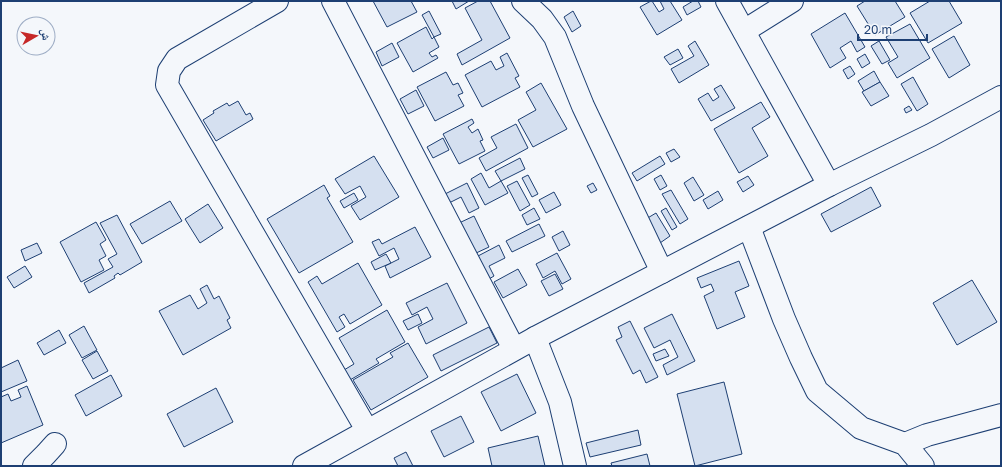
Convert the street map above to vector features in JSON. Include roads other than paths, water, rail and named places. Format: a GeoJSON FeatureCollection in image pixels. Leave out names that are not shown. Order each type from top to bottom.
{"type":"FeatureCollection","features":[{"type":"Feature","properties":{"kind":"street"},"geometry":{"type":"LineString","coordinates":[[277,1],[177,59],[169,71],[167,85],[367,430]]}},
{"type":"Feature","properties":{"kind":"street"},"geometry":{"type":"LineString","coordinates":[[333,1],[514,349]]}},
{"type":"Feature","properties":{"kind":"street"},"geometry":{"type":"LineString","coordinates":[[523,1],[542,19],[555,37],[583,106],[662,272]]}},
{"type":"Feature","properties":{"kind":"street"},"geometry":{"type":"LineString","coordinates":[[727,1],[829,185]]}},
{"type":"Feature","properties":{"kind":"street"},"geometry":{"type":"LineString","coordinates":[[744,31],[792,1]]}},
{"type":"Feature","properties":{"kind":"street"},"geometry":{"type":"LineString","coordinates":[[304,466],[514,349],[829,185],[931,135],[1001,97]]}},
{"type":"Feature","properties":{"kind":"street"},"geometry":{"type":"LineString","coordinates":[[749,227],[784,319],[817,391],[861,428],[905,444],[923,466]]}},
{"type":"Feature","properties":{"kind":"street"},"geometry":{"type":"LineString","coordinates":[[535,338],[560,402],[575,466]]}},
{"type":"Feature","properties":{"kind":"street"},"geometry":{"type":"LineString","coordinates":[[905,444],[927,435],[1001,415]]}},
{"type":"Feature","properties":{"kind":"street"},"geometry":{"type":"LineString","coordinates":[[34,466],[54,444]]}}]}
